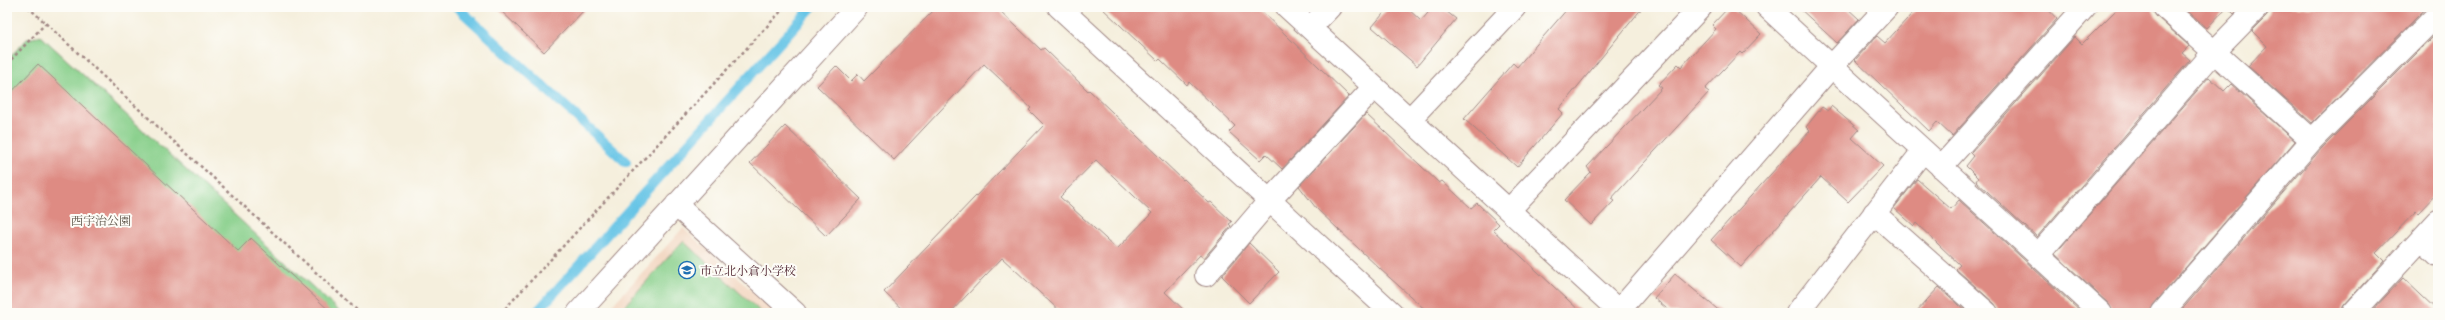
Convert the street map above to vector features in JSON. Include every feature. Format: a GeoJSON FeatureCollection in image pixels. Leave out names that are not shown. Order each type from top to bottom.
{"type":"FeatureCollection","features":[{"type":"Feature","properties":{"kind":"street"},"geometry":{"type":"LineString","coordinates":[[578,313],[857,7]]}},
{"type":"Feature","properties":{"kind":"street"},"geometry":{"type":"LineString","coordinates":[[1059,7],[1392,313]]}},
{"type":"Feature","properties":{"kind":"street"},"geometry":{"type":"LineString","coordinates":[[1287,7],[1619,312],[1831,67],[1887,7]]}},
{"type":"Feature","properties":{"kind":"street"},"geometry":{"type":"LineString","coordinates":[[1310,28],[1330,7]]}},
{"type":"Feature","properties":{"kind":"street"},"geometry":{"type":"LineString","coordinates":[[1410,119],[1515,7]]}},
{"type":"Feature","properties":{"kind":"street"},"geometry":{"type":"LineString","coordinates":[[1509,210],[1701,7]]}},
{"type":"Feature","properties":{"kind":"street"},"geometry":{"type":"LineString","coordinates":[[1767,7],[2101,313]]}},
{"type":"Feature","properties":{"kind":"street"},"geometry":{"type":"LineString","coordinates":[[1941,167],[2085,7]]}},
{"type":"Feature","properties":{"kind":"street"},"geometry":{"type":"LineString","coordinates":[[2164,7],[2312,140]]}},
{"type":"Feature","properties":{"kind":"street"},"geometry":{"type":"LineString","coordinates":[[2038,255],[2214,52],[2258,7]]}},
{"type":"Feature","properties":{"kind":"street"},"geometry":{"type":"LineString","coordinates":[[2162,313],[2312,140],[2438,14]]}},
{"type":"Feature","properties":{"kind":"street"},"geometry":{"type":"LineString","coordinates":[[1206,276],[1270,200],[1374,87]]}},
{"type":"Feature","properties":{"kind":"street"},"geometry":{"type":"LineString","coordinates":[[1797,313],[1923,151]]}},
{"type":"Feature","properties":{"kind":"street"},"geometry":{"type":"LineString","coordinates":[[676,205],[795,313]]}},
{"type":"Feature","properties":{"kind":"street"},"geometry":{"type":"LineString","coordinates":[[1874,213],[1987,313]]}},
{"type":"Feature","properties":{"kind":"street"},"geometry":{"type":"LineString","coordinates":[[2353,313],[2438,221]]}},
{"type":"Feature","properties":{"kind":"street"},"geometry":{"type":"LineString","coordinates":[[2422,240],[2438,255]]}},
{"type":"Feature","properties":{"kind":"path"},"geometry":{"type":"LineString","coordinates":[[28,7],[360,313]]}},
{"type":"Feature","properties":{"kind":"path"},"geometry":{"type":"LineString","coordinates":[[501,313],[785,7]]}},
{"type":"Feature","properties":{"kind":"path"},"geometry":{"type":"LineString","coordinates":[[7,64],[46,23]]}},
{"type":"Feature","properties":{"kind":"shaded area","name":"市立北小倉小学校"},"geometry":{"type":"Polygon","coordinates":[[[683,228],[777,313],[605,313],[683,228]]]}},
{"type":"Feature","properties":{"kind":"green space","name":"西宇治公園"},"geometry":{"type":"Polygon","coordinates":[[[41,36],[341,313],[7,313],[7,60],[27,39],[41,36]]]}},
{"type":"Feature","properties":{"kind":"green space","name":"市立北小倉小学校"},"geometry":{"type":"Polygon","coordinates":[[[683,241],[762,313],[618,313],[683,241]]]}},
{"type":"Feature","properties":{"kind":"building"},"geometry":{"type":"Polygon","coordinates":[[[497,7],[587,7],[544,52],[497,7]]]}},
{"type":"Feature","properties":{"kind":"building"},"geometry":{"type":"Polygon","coordinates":[[[937,7],[996,7],[1041,50],[1044,48],[1183,180],[1184,179],[1209,203],[1211,202],[1232,222],[1229,224],[1231,226],[1204,258],[1200,255],[1165,292],[1187,313],[1062,313],[1002,258],[950,313],[906,313],[884,292],[1044,125],[1029,110],[1031,108],[984,64],[894,160],[817,86],[836,66],[851,81],[858,74],[864,81],[937,7]],[[1096,160],[1060,197],[1117,249],[1152,213],[1096,160]]]}},
{"type":"Feature","properties":{"kind":"building"},"geometry":{"type":"Polygon","coordinates":[[[1101,7],[1257,7],[1349,96],[1282,169],[1266,154],[1260,160],[1229,132],[1235,126],[1189,82],[1187,85],[1160,59],[1158,61],[1101,7]]]}},
{"type":"Feature","properties":{"kind":"building"},"geometry":{"type":"Polygon","coordinates":[[[1389,7],[1406,7],[1421,21],[1433,7],[1441,7],[1456,19],[1417,66],[1372,27],[1389,7]]]}},
{"type":"Feature","properties":{"kind":"building"},"geometry":{"type":"Polygon","coordinates":[[[1569,7],[1643,7],[1559,109],[1563,113],[1517,167],[1464,119],[1513,63],[1517,67],[1569,7]]]}},
{"type":"Feature","properties":{"kind":"building"},"geometry":{"type":"Polygon","coordinates":[[[1729,7],[1732,7],[1761,34],[1742,54],[1740,52],[1705,89],[1709,92],[1611,199],[1614,201],[1591,225],[1564,200],[1591,172],[1587,167],[1662,88],[1658,85],[1678,64],[1681,67],[1716,29],[1712,25],[1729,7]]]}},
{"type":"Feature","properties":{"kind":"building"},"geometry":{"type":"Polygon","coordinates":[[[1798,7],[1846,7],[1859,19],[1837,43],[1798,7]]]}},
{"type":"Feature","properties":{"kind":"building"},"geometry":{"type":"Polygon","coordinates":[[[1918,7],[2046,7],[2057,19],[1952,136],[1937,122],[1929,131],[1855,60],[1877,36],[1885,43],[1918,7]]]}},
{"type":"Feature","properties":{"kind":"building"},"geometry":{"type":"Polygon","coordinates":[[[2119,7],[2152,7],[2156,16],[2189,46],[2182,53],[2190,60],[2037,237],[1976,181],[1978,178],[1966,166],[1974,156],[1971,153],[2075,37],[2082,44],[2119,7]]]}},
{"type":"Feature","properties":{"kind":"building"},"geometry":{"type":"Polygon","coordinates":[[[2183,7],[2227,7],[2207,28],[2183,7]]]}},
{"type":"Feature","properties":{"kind":"building"},"geometry":{"type":"Polygon","coordinates":[[[2227,7],[2241,7],[2234,14],[2227,7]]]}},
{"type":"Feature","properties":{"kind":"building"},"geometry":{"type":"Polygon","coordinates":[[[2270,7],[2427,7],[2312,123],[2248,66],[2267,46],[2252,31],[2267,16],[2270,7]]]}},
{"type":"Feature","properties":{"kind":"building"},"geometry":{"type":"Polygon","coordinates":[[[2438,32],[2438,192],[2418,213],[2416,211],[2376,253],[2384,261],[2344,305],[2341,313],[2179,313],[2321,149],[2438,32]]]}},
{"type":"Feature","properties":{"kind":"building","name":"西宇治公園"},"geometry":{"type":"Polygon","coordinates":[[[38,64],[238,251],[251,238],[332,313],[7,313],[7,97],[38,64]]]}},
{"type":"Feature","properties":{"kind":"building"},"geometry":{"type":"Polygon","coordinates":[[[2209,77],[2224,91],[2231,84],[2295,141],[2153,305],[2150,313],[2113,313],[2109,304],[2055,254],[2209,77]]]}},
{"type":"Feature","properties":{"kind":"building"},"geometry":{"type":"Polygon","coordinates":[[[1831,106],[1859,130],[1852,138],[1883,166],[1848,202],[1821,177],[1741,267],[1711,240],[1810,131],[1806,127],[1822,107],[1828,111],[1831,106]]]}},
{"type":"Feature","properties":{"kind":"building"},"geometry":{"type":"Polygon","coordinates":[[[1366,114],[1439,183],[1442,181],[1471,208],[1477,203],[1499,224],[1493,230],[1582,313],[1429,313],[1380,269],[1316,208],[1299,186],[1366,114]]]}},
{"type":"Feature","properties":{"kind":"building"},"geometry":{"type":"Polygon","coordinates":[[[785,126],[861,199],[826,236],[750,163],[785,126]]]}},
{"type":"Feature","properties":{"kind":"building"},"geometry":{"type":"Polygon","coordinates":[[[1917,179],[1951,209],[1959,200],[2082,313],[1999,313],[1995,304],[1956,269],[1960,265],[1916,223],[1914,226],[1894,208],[1917,179]]]}},
{"type":"Feature","properties":{"kind":"building"},"geometry":{"type":"Polygon","coordinates":[[[1249,243],[1279,272],[1249,303],[1222,276],[1249,243]]]}},
{"type":"Feature","properties":{"kind":"building"},"geometry":{"type":"Polygon","coordinates":[[[1675,274],[1722,313],[1672,313],[1654,298],[1675,274]]]}},
{"type":"Feature","properties":{"kind":"building"},"geometry":{"type":"Polygon","coordinates":[[[2403,278],[2438,311],[2438,313],[2370,313],[2403,278]]]}},
{"type":"Feature","properties":{"kind":"building"},"geometry":{"type":"Polygon","coordinates":[[[1939,287],[1968,313],[1915,313],[1939,287]]]}},
{"type":"Feature","properties":{"kind":"waterway"},"geometry":{"type":"LineString","coordinates":[[457,7],[626,162]]}},
{"type":"Feature","properties":{"kind":"waterway"},"geometry":{"type":"LineString","coordinates":[[536,313],[812,7]]}},
{"type":"Feature","properties":{"kind":"place","name":"市立北小倉小学校"},"geometry":{"type":"Point","coordinates":[687,270]}}]}
